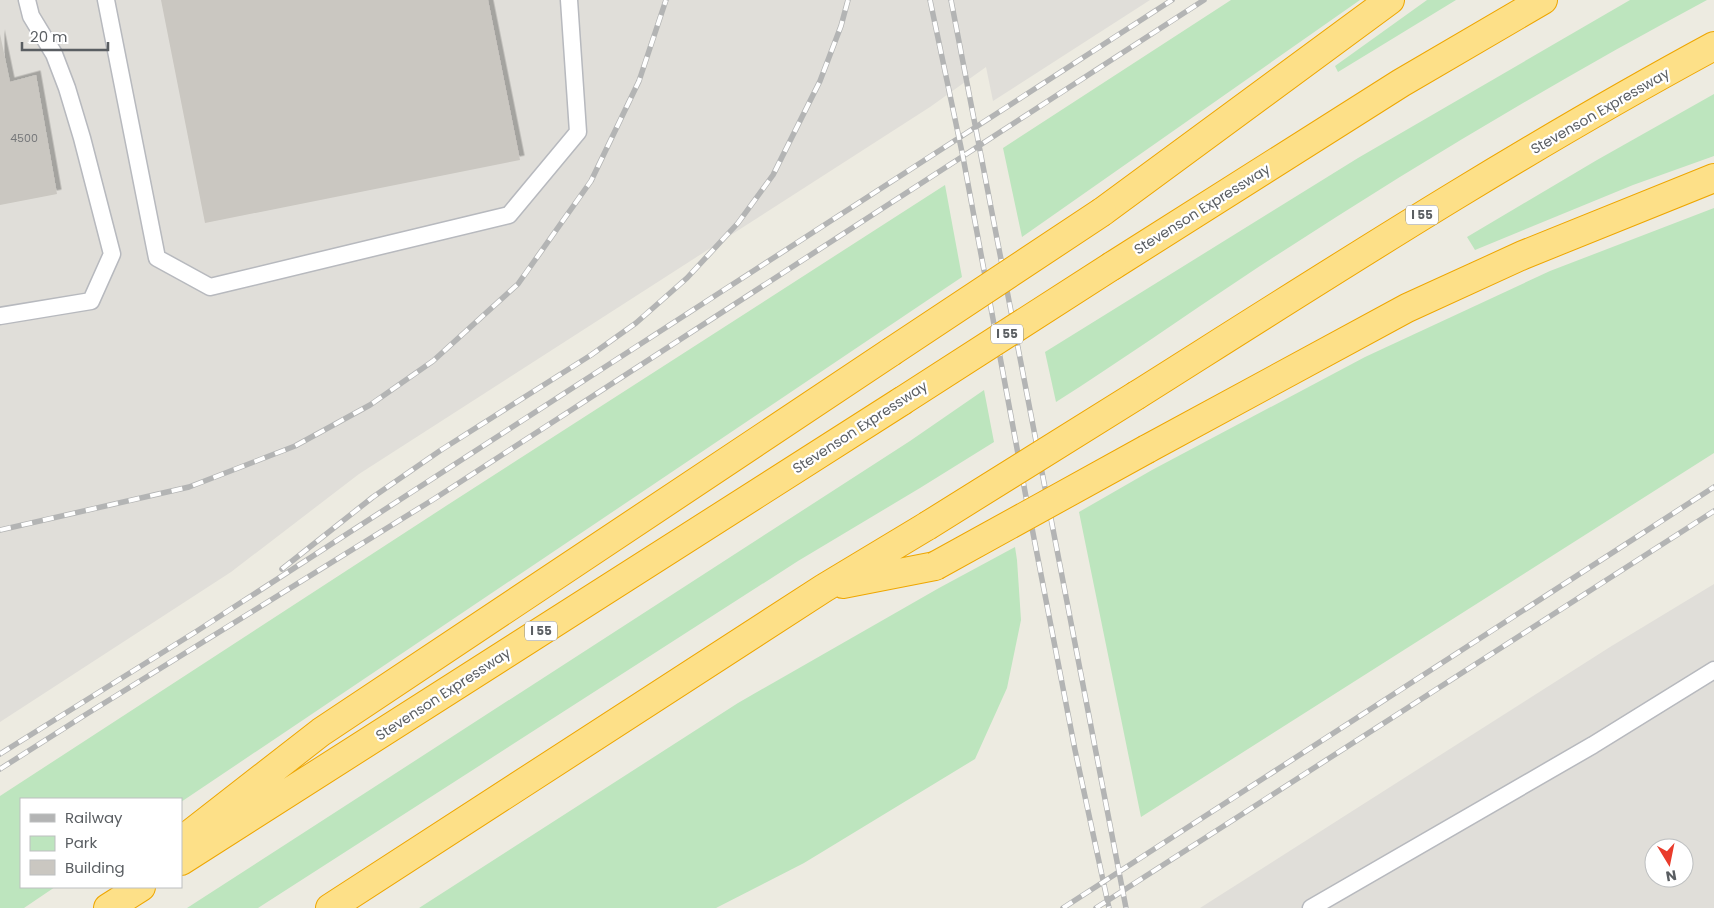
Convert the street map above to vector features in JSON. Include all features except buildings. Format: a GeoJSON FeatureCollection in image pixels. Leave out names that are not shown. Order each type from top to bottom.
{"type":"FeatureCollection","features":[{"type":"Feature","properties":{"kind":"highway"},"geometry":{"type":"LineString","coordinates":[[182,840],[321,732],[1102,212],[1390,0]]}},
{"type":"Feature","properties":{"kind":"highway","name":"Stevenson Expressway"},"geometry":{"type":"LineString","coordinates":[[182,860],[1400,83],[1543,0]]}},
{"type":"Feature","properties":{"kind":"highway","name":"Stevenson Expressway"},"geometry":{"type":"LineString","coordinates":[[824,588],[927,526],[1431,210],[1649,81],[1714,46]]}},
{"type":"Feature","properties":{"kind":"highway"},"geometry":{"type":"LineString","coordinates":[[824,588],[935,566],[1407,308],[1523,255],[1714,178]]}},
{"type":"Feature","properties":{"kind":"highway","name":"I 55"},"geometry":{"type":"LineString","coordinates":[[330,908],[824,588]]}},
{"type":"Feature","properties":{"kind":"highway"},"geometry":{"type":"LineString","coordinates":[[96,908],[122,888]]}},
{"type":"Feature","properties":{"kind":"highway"},"geometry":{"type":"LineString","coordinates":[[108,908],[139,888]]}},
{"type":"Feature","properties":{"kind":"lane"},"geometry":{"type":"LineString","coordinates":[[0,316],[91,301],[112,254],[67,88],[54,54],[31,16],[27,0]]}},
{"type":"Feature","properties":{"kind":"lane"},"geometry":{"type":"LineString","coordinates":[[106,0],[157,258],[210,287],[509,216],[578,132],[569,0]]}},
{"type":"Feature","properties":{"kind":"lane"},"geometry":{"type":"LineString","coordinates":[[1311,908],[1584,750],[1714,670]]}},
{"type":"Feature","properties":{"kind":"shaded area"},"geometry":{"type":"Polygon","coordinates":[[[0,0],[1150,0],[993,101],[986,67],[930,107],[359,474],[231,572],[0,722],[0,0]]]}},
{"type":"Feature","properties":{"kind":"shaded area"},"geometry":{"type":"Polygon","coordinates":[[[1714,584],[1714,908],[1200,908],[1610,647],[1714,584]]]}},
{"type":"Feature","properties":{"kind":"green space"},"geometry":{"type":"Polygon","coordinates":[[[1231,0],[1360,0],[1022,237],[1003,148],[1231,0]]]}},
{"type":"Feature","properties":{"kind":"green space"},"geometry":{"type":"Polygon","coordinates":[[[1427,0],[1456,0],[1338,72],[1335,66],[1427,0]]]}},
{"type":"Feature","properties":{"kind":"green space"},"geometry":{"type":"Polygon","coordinates":[[[1630,0],[1707,0],[1590,64],[1417,166],[1248,274],[1056,402],[1045,352],[1358,158],[1630,0]]]}},
{"type":"Feature","properties":{"kind":"green space"},"geometry":{"type":"Polygon","coordinates":[[[1714,94],[1714,156],[1633,185],[1475,250],[1467,237],[1597,160],[1714,94]]]}},
{"type":"Feature","properties":{"kind":"green space"},"geometry":{"type":"Polygon","coordinates":[[[945,185],[962,277],[182,801],[182,798],[20,798],[20,888],[54,888],[24,908],[0,908],[0,796],[945,185]]]}},
{"type":"Feature","properties":{"kind":"green space"},"geometry":{"type":"Polygon","coordinates":[[[1714,208],[1714,453],[1141,817],[1079,512],[1152,470],[1365,357],[1550,271],[1714,208]]]}},
{"type":"Feature","properties":{"kind":"green space"},"geometry":{"type":"Polygon","coordinates":[[[984,390],[994,442],[798,561],[258,908],[187,908],[910,441],[984,390]]]}},
{"type":"Feature","properties":{"kind":"green space"},"geometry":{"type":"Polygon","coordinates":[[[1015,547],[1021,620],[1007,688],[975,759],[804,863],[716,908],[419,908],[738,703],[939,588],[1015,547]]]}},
{"type":"Feature","properties":{"kind":"railway"},"geometry":{"type":"LineString","coordinates":[[0,530],[189,487],[295,446],[370,405],[433,361],[518,284],[591,181],[639,81],[666,0]]}},
{"type":"Feature","properties":{"kind":"railway"},"geometry":{"type":"LineString","coordinates":[[282,569],[373,497],[441,450],[591,355],[636,323],[687,278],[738,223],[773,175],[820,81],[841,26],[848,0]]}},
{"type":"Feature","properties":{"kind":"railway"},"geometry":{"type":"LineString","coordinates":[[930,0],[963,157],[1075,750],[1109,908]]}},
{"type":"Feature","properties":{"kind":"railway"},"geometry":{"type":"LineString","coordinates":[[951,0],[1126,908]]}},
{"type":"Feature","properties":{"kind":"railway"},"geometry":{"type":"LineString","coordinates":[[0,754],[197,631],[1172,0]]}},
{"type":"Feature","properties":{"kind":"railway"},"geometry":{"type":"LineString","coordinates":[[0,769],[434,499],[1204,0]]}},
{"type":"Feature","properties":{"kind":"railway"},"geometry":{"type":"LineString","coordinates":[[1063,908],[1714,487]]}},
{"type":"Feature","properties":{"kind":"railway"},"geometry":{"type":"LineString","coordinates":[[1096,908],[1714,511]]}}]}
